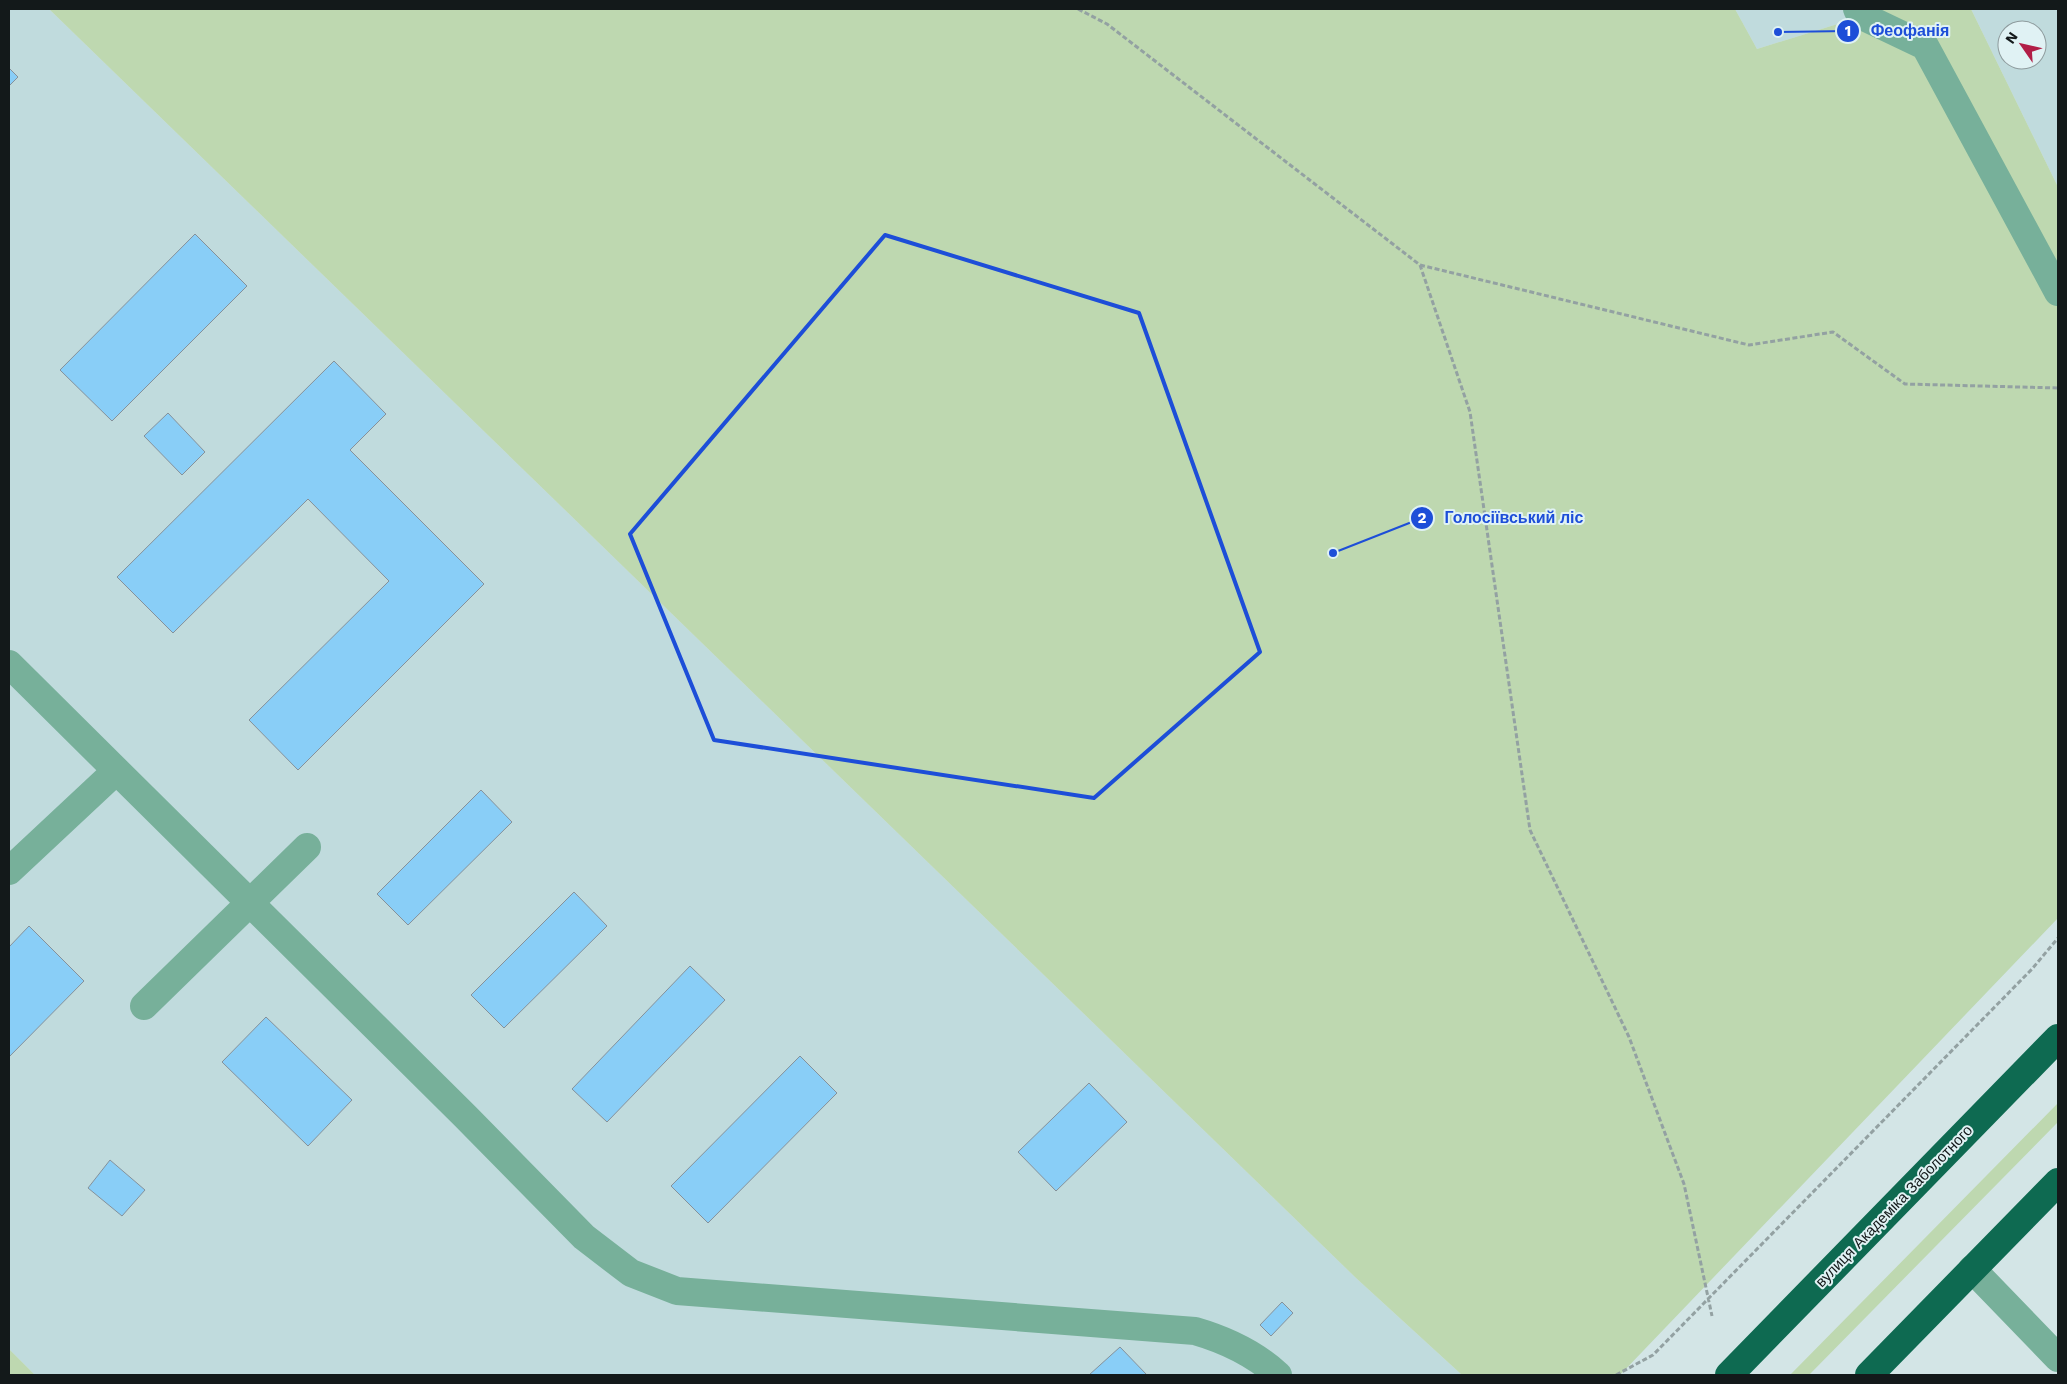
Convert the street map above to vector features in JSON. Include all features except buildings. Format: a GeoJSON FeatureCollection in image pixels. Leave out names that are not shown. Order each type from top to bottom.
{"type":"FeatureCollection","features":[{"type":"Feature","properties":{"kind":"highway","name":"вулиця Академіка Заболотного"},"geometry":{"type":"LineString","coordinates":[[1729,1375],[2058,1038]]}},
{"type":"Feature","properties":{"kind":"highway"},"geometry":{"type":"LineString","coordinates":[[1870,1375],[2058,1182]]}},
{"type":"Feature","properties":{"kind":"lane"},"geometry":{"type":"LineString","coordinates":[[1857,9],[1860,16],[1925,46],[2058,292]]}},
{"type":"Feature","properties":{"kind":"lane"},"geometry":{"type":"LineString","coordinates":[[9,664],[584,1237],[631,1273],[677,1291],[1195,1331],[1238,1347],[1278,1375]]}},
{"type":"Feature","properties":{"kind":"lane"},"geometry":{"type":"LineString","coordinates":[[9,871],[116,772]]}},
{"type":"Feature","properties":{"kind":"lane"},"geometry":{"type":"LineString","coordinates":[[144,1006],[307,847]]}},
{"type":"Feature","properties":{"kind":"lane"},"geometry":{"type":"LineString","coordinates":[[1972,1269],[2058,1358]]}},
{"type":"Feature","properties":{"kind":"lane"},"geometry":{"type":"LineString","coordinates":[[2045,1375],[2058,1362]]}},
{"type":"Feature","properties":{"kind":"path"},"geometry":{"type":"LineString","coordinates":[[1078,9],[1107,24],[1420,265],[1748,346],[1833,332],[1905,384],[2058,388]]}},
{"type":"Feature","properties":{"kind":"path"},"geometry":{"type":"LineString","coordinates":[[1420,265],[1470,412],[1530,830],[1629,1037],[1684,1184],[1712,1316]]}},
{"type":"Feature","properties":{"kind":"path"},"geometry":{"type":"LineString","coordinates":[[1616,1375],[1654,1355],[2032,969],[2058,938]]}},
{"type":"Feature","properties":{"kind":"highlighted area"},"geometry":{"type":"Polygon","coordinates":[[[885,235],[1139,313],[1260,652],[1094,798],[714,740],[630,534],[885,235]]]}},
{"type":"Feature","properties":{"kind":"shaded area"},"geometry":{"type":"Polygon","coordinates":[[[9,9],[49,9],[1356,1278],[1462,1375],[35,1375],[9,1349],[9,9]]]}},
{"type":"Feature","properties":{"kind":"shaded area"},"geometry":{"type":"Polygon","coordinates":[[[1735,9],[1886,9],[1757,49],[1735,9]]]}},
{"type":"Feature","properties":{"kind":"shaded area"},"geometry":{"type":"Polygon","coordinates":[[[1971,9],[2058,9],[2058,187],[2001,70],[2047,70],[2047,20],[1997,20],[1997,62],[1971,9]]]}},
{"type":"Feature","properties":{"kind":"green space"},"geometry":{"type":"Polygon","coordinates":[[[49,9],[1735,9],[1757,49],[1886,9],[1971,9],[1997,62],[1997,70],[2001,70],[2058,187],[2058,918],[1620,1375],[1462,1375],[1356,1278],[49,9]]]}},
{"type":"Feature","properties":{"kind":"green space"},"geometry":{"type":"Polygon","coordinates":[[[2058,1103],[2058,1122],[1809,1375],[1790,1375],[2058,1103]]]}},
{"type":"Feature","properties":{"kind":"green space"},"geometry":{"type":"Polygon","coordinates":[[[9,1349],[35,1375],[9,1375],[9,1349]]]}},
{"type":"Feature","properties":{"kind":"place","name":"Феофанія"},"geometry":{"type":"Point","coordinates":[1778,32]}},
{"type":"Feature","properties":{"kind":"place","name":"Голосіївський ліс"},"geometry":{"type":"Point","coordinates":[1333,553]}}]}
